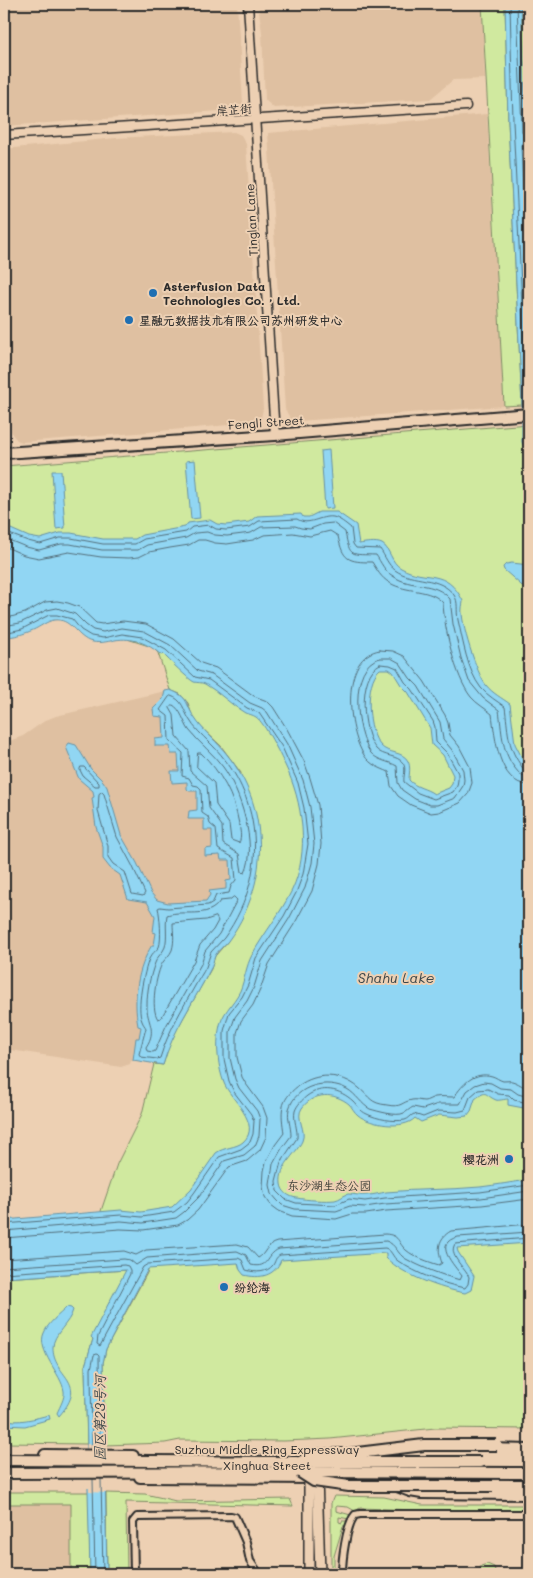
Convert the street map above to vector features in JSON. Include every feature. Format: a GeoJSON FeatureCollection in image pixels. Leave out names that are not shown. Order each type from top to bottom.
{"type":"FeatureCollection","features":[{"type":"Feature","properties":{"kind":"main road","name":"Fengli Street"},"geometry":{"type":"LineString","coordinates":[[4,453],[275,435],[525,415]]}},
{"type":"Feature","properties":{"kind":"main road"},"geometry":{"type":"LineString","coordinates":[[529,1444],[424,1446],[348,1454],[314,1455],[299,1467],[314,1481],[349,1486],[529,1486]]}},
{"type":"Feature","properties":{"kind":"main road"},"geometry":{"type":"LineString","coordinates":[[471,1456],[489,1449],[529,1450]]}},
{"type":"Feature","properties":{"kind":"main road","name":"Xinghua Street"},"geometry":{"type":"LineString","coordinates":[[4,1455],[312,1459],[529,1455]]}},
{"type":"Feature","properties":{"kind":"main road"},"geometry":{"type":"LineString","coordinates":[[312,1459],[320,1574]]}},
{"type":"Feature","properties":{"kind":"main road","name":"Suzhou Middle Ring Expressway"},"geometry":{"type":"LineString","coordinates":[[4,1460],[529,1473]]}},
{"type":"Feature","properties":{"kind":"main road","name":"Suzhou Middle Ring Expressway"},"geometry":{"type":"LineString","coordinates":[[4,1473],[529,1462]]}},
{"type":"Feature","properties":{"kind":"main road","name":"Xinghua Street"},"geometry":{"type":"LineString","coordinates":[[4,1477],[529,1480]]}},
{"type":"Feature","properties":{"kind":"main road"},"geometry":{"type":"LineString","coordinates":[[309,1574],[313,1478]]}},
{"type":"Feature","properties":{"kind":"main road"},"geometry":{"type":"LineString","coordinates":[[383,1480],[415,1493],[529,1494]]}},
{"type":"Feature","properties":{"kind":"street","name":"Tinglan Lane"},"geometry":{"type":"LineString","coordinates":[[248,4],[275,435]]}},
{"type":"Feature","properties":{"kind":"street","name":"岸芷街"},"geometry":{"type":"LineString","coordinates":[[4,135],[466,106]]}},
{"type":"Feature","properties":{"kind":"street"},"geometry":{"type":"LineString","coordinates":[[342,1574],[342,1562],[350,1522],[355,1515],[529,1514]]}},
{"type":"Feature","properties":{"kind":"street"},"geometry":{"type":"LineString","coordinates":[[134,1574],[133,1522],[137,1517],[231,1516],[235,1518],[239,1526],[246,1542],[250,1561],[259,1574]]}},
{"type":"Feature","properties":{"kind":"shaded area"},"geometry":{"type":"Polygon","coordinates":[[[4,4],[237,4],[243,104],[234,110],[4,126],[4,4]]]}},
{"type":"Feature","properties":{"kind":"shaded area"},"geometry":{"type":"Polygon","coordinates":[[[258,4],[482,4],[485,79],[453,80],[430,99],[274,108],[265,100],[262,32],[258,4]]]}},
{"type":"Feature","properties":{"kind":"shaded area"},"geometry":{"type":"Polygon","coordinates":[[[487,114],[504,406],[291,420],[285,409],[268,133],[487,114]]]}},
{"type":"Feature","properties":{"kind":"shaded area"},"geometry":{"type":"Polygon","coordinates":[[[234,132],[241,135],[246,144],[263,409],[261,418],[252,423],[22,442],[17,440],[11,430],[4,333],[4,149],[116,138],[234,132]]]}},
{"type":"Feature","properties":{"kind":"shaded area"},"geometry":{"type":"Polygon","coordinates":[[[170,690],[241,773],[249,789],[228,941],[215,956],[211,969],[176,1031],[163,1065],[131,1060],[130,1064],[121,1067],[4,1049],[4,743],[23,736],[46,720],[56,716],[170,690]]]}},
{"type":"Feature","properties":{"kind":"shaded area"},"geometry":{"type":"Polygon","coordinates":[[[4,1504],[71,1504],[71,1574],[4,1574],[4,1504]]]}},
{"type":"Feature","properties":{"kind":"green space"},"geometry":{"type":"Polygon","coordinates":[[[482,4],[505,4],[508,121],[522,405],[504,406],[482,4]]]}},
{"type":"Feature","properties":{"kind":"green space"},"geometry":{"type":"Polygon","coordinates":[[[521,4],[529,4],[529,180],[521,4]]]}},
{"type":"Feature","properties":{"kind":"green space","name":"东沙湖生态公园"},"geometry":{"type":"Polygon","coordinates":[[[529,424],[529,1429],[435,1428],[330,1439],[284,1441],[180,1440],[165,1443],[105,1445],[103,1363],[106,1349],[148,1269],[101,1211],[117,1164],[142,1114],[154,1064],[163,1065],[176,1031],[211,969],[215,956],[228,941],[241,773],[221,746],[199,725],[192,715],[188,703],[180,694],[170,690],[158,653],[152,647],[4,599],[4,466],[529,424]]]}},
{"type":"Feature","properties":{"kind":"green space"},"geometry":{"type":"Polygon","coordinates":[[[127,1270],[92,1337],[85,1366],[87,1444],[4,1443],[4,1278],[127,1270]]]}},
{"type":"Feature","properties":{"kind":"green space"},"geometry":{"type":"Polygon","coordinates":[[[4,1492],[89,1492],[90,1574],[71,1574],[71,1504],[4,1504],[4,1492]]]}},
{"type":"Feature","properties":{"kind":"green space"},"geometry":{"type":"Polygon","coordinates":[[[106,1493],[145,1494],[176,1501],[290,1499],[293,1506],[126,1502],[127,1574],[107,1574],[106,1493]]]}},
{"type":"Feature","properties":{"kind":"green space"},"geometry":{"type":"Polygon","coordinates":[[[334,1496],[384,1497],[422,1505],[529,1505],[529,1510],[471,1512],[360,1508],[355,1511],[348,1507],[336,1506],[336,1511],[351,1515],[349,1519],[339,1517],[339,1522],[349,1521],[348,1526],[343,1526],[334,1556],[334,1574],[331,1574],[331,1503],[334,1496]]]}},
{"type":"Feature","properties":{"kind":"green space"},"geometry":{"type":"Polygon","coordinates":[[[487,1564],[494,1567],[496,1574],[479,1574],[481,1566],[487,1564]]]}},
{"type":"Feature","properties":{"kind":"water"},"geometry":{"type":"Polygon","coordinates":[[[505,4],[521,4],[529,180],[529,456],[522,442],[522,405],[508,121],[505,4]]]}},
{"type":"Feature","properties":{"kind":"water"},"geometry":{"type":"Polygon","coordinates":[[[329,450],[333,508],[325,509],[321,451],[329,450]]]}},
{"type":"Feature","properties":{"kind":"water"},"geometry":{"type":"Polygon","coordinates":[[[195,460],[200,518],[191,519],[186,461],[195,460]]]}},
{"type":"Feature","properties":{"kind":"water"},"geometry":{"type":"Polygon","coordinates":[[[52,471],[61,471],[65,528],[56,529],[52,471]]]}},
{"type":"Feature","properties":{"kind":"water","name":"Shahu Lake"},"geometry":{"type":"Polygon","coordinates":[[[319,512],[337,512],[356,525],[359,544],[380,543],[385,546],[395,563],[401,568],[410,572],[443,579],[450,583],[463,601],[462,615],[466,635],[482,679],[491,690],[510,704],[515,744],[529,771],[529,1109],[508,1105],[508,1099],[497,1100],[482,1094],[475,1099],[467,1116],[439,1115],[421,1122],[415,1118],[403,1124],[387,1125],[378,1124],[363,1118],[349,1104],[337,1097],[318,1097],[307,1103],[300,1112],[303,1133],[302,1141],[282,1171],[281,1184],[286,1194],[294,1197],[311,1200],[331,1200],[348,1194],[365,1195],[398,1191],[468,1188],[529,1180],[529,1243],[457,1248],[474,1276],[471,1290],[465,1293],[434,1285],[402,1270],[386,1258],[386,1253],[281,1260],[271,1273],[256,1277],[244,1275],[238,1263],[148,1269],[106,1349],[103,1363],[107,1574],[90,1574],[85,1366],[93,1339],[91,1337],[126,1270],[4,1278],[4,1220],[121,1210],[141,1212],[172,1207],[191,1189],[216,1153],[243,1142],[248,1135],[249,1127],[243,1112],[227,1089],[222,1077],[218,1050],[220,1024],[240,991],[252,955],[292,890],[301,860],[302,827],[300,811],[291,779],[260,720],[240,710],[205,684],[191,680],[163,654],[161,655],[151,647],[134,640],[121,639],[99,643],[92,642],[80,635],[69,624],[60,620],[54,620],[23,634],[4,637],[4,526],[29,537],[40,539],[60,533],[71,533],[103,539],[135,539],[142,535],[185,527],[188,523],[210,520],[217,524],[226,525],[249,522],[257,516],[301,514],[303,517],[309,517],[319,512]],[[380,669],[371,685],[370,719],[376,739],[384,749],[406,758],[409,766],[409,780],[415,785],[434,794],[449,788],[452,784],[453,775],[443,755],[432,745],[430,728],[408,692],[389,669],[380,669]]]}},
{"type":"Feature","properties":{"kind":"water"},"geometry":{"type":"Polygon","coordinates":[[[506,564],[529,565],[529,592],[504,570],[503,567],[506,564]]]}},
{"type":"Feature","properties":{"kind":"water"},"geometry":{"type":"Polygon","coordinates":[[[170,690],[184,698],[198,723],[220,746],[241,775],[251,796],[257,819],[260,851],[255,883],[245,913],[228,941],[215,956],[211,968],[172,1040],[163,1065],[133,1060],[136,1038],[139,1038],[141,1027],[138,1026],[136,994],[143,964],[152,945],[154,945],[156,933],[153,932],[155,916],[147,902],[128,899],[120,875],[110,868],[103,859],[103,847],[96,827],[92,798],[94,797],[93,791],[79,779],[66,747],[69,743],[76,745],[91,769],[107,787],[121,835],[151,893],[157,900],[168,903],[206,901],[210,895],[209,891],[226,889],[226,881],[231,880],[230,860],[221,860],[220,855],[205,856],[205,849],[212,848],[212,830],[204,830],[204,819],[188,819],[189,811],[197,810],[197,791],[189,791],[187,789],[187,782],[172,783],[171,771],[179,771],[178,754],[171,754],[170,746],[155,746],[155,739],[164,738],[163,717],[154,716],[153,709],[163,699],[165,691],[170,690]]]}},
{"type":"Feature","properties":{"kind":"water"},"geometry":{"type":"Polygon","coordinates":[[[67,1307],[73,1310],[56,1338],[53,1347],[54,1357],[71,1386],[68,1404],[59,1416],[57,1413],[64,1391],[46,1355],[42,1340],[48,1326],[67,1307]]]}},
{"type":"Feature","properties":{"kind":"water"},"geometry":{"type":"Polygon","coordinates":[[[49,1415],[50,1419],[25,1426],[4,1425],[4,1419],[21,1421],[49,1415]]]}},
{"type":"Feature","properties":{"kind":"pier"},"geometry":{"type":"Polygon","coordinates":[[[87,1444],[105,1445],[105,1452],[108,1453],[108,1488],[106,1488],[106,1493],[89,1492],[89,1488],[86,1488],[85,1456],[87,1444]]]}},
{"type":"Feature","properties":{"kind":"place","name":"Asterfusion Data Technologies Co.，Ltd."},"geometry":{"type":"Point","coordinates":[153,293]}},
{"type":"Feature","properties":{"kind":"place","name":"星融元数据技术有限公司苏州研发中心"},"geometry":{"type":"Point","coordinates":[129,320]}},
{"type":"Feature","properties":{"kind":"place","name":"樱花洲"},"geometry":{"type":"Point","coordinates":[509,1159]}},
{"type":"Feature","properties":{"kind":"place","name":"纷纶海"},"geometry":{"type":"Point","coordinates":[224,1287]}},
{"type":"Feature","properties":{"kind":"water label","name":"园区第23号河"},"geometry":{"type":"Point","coordinates":[99,1418]}}]}
